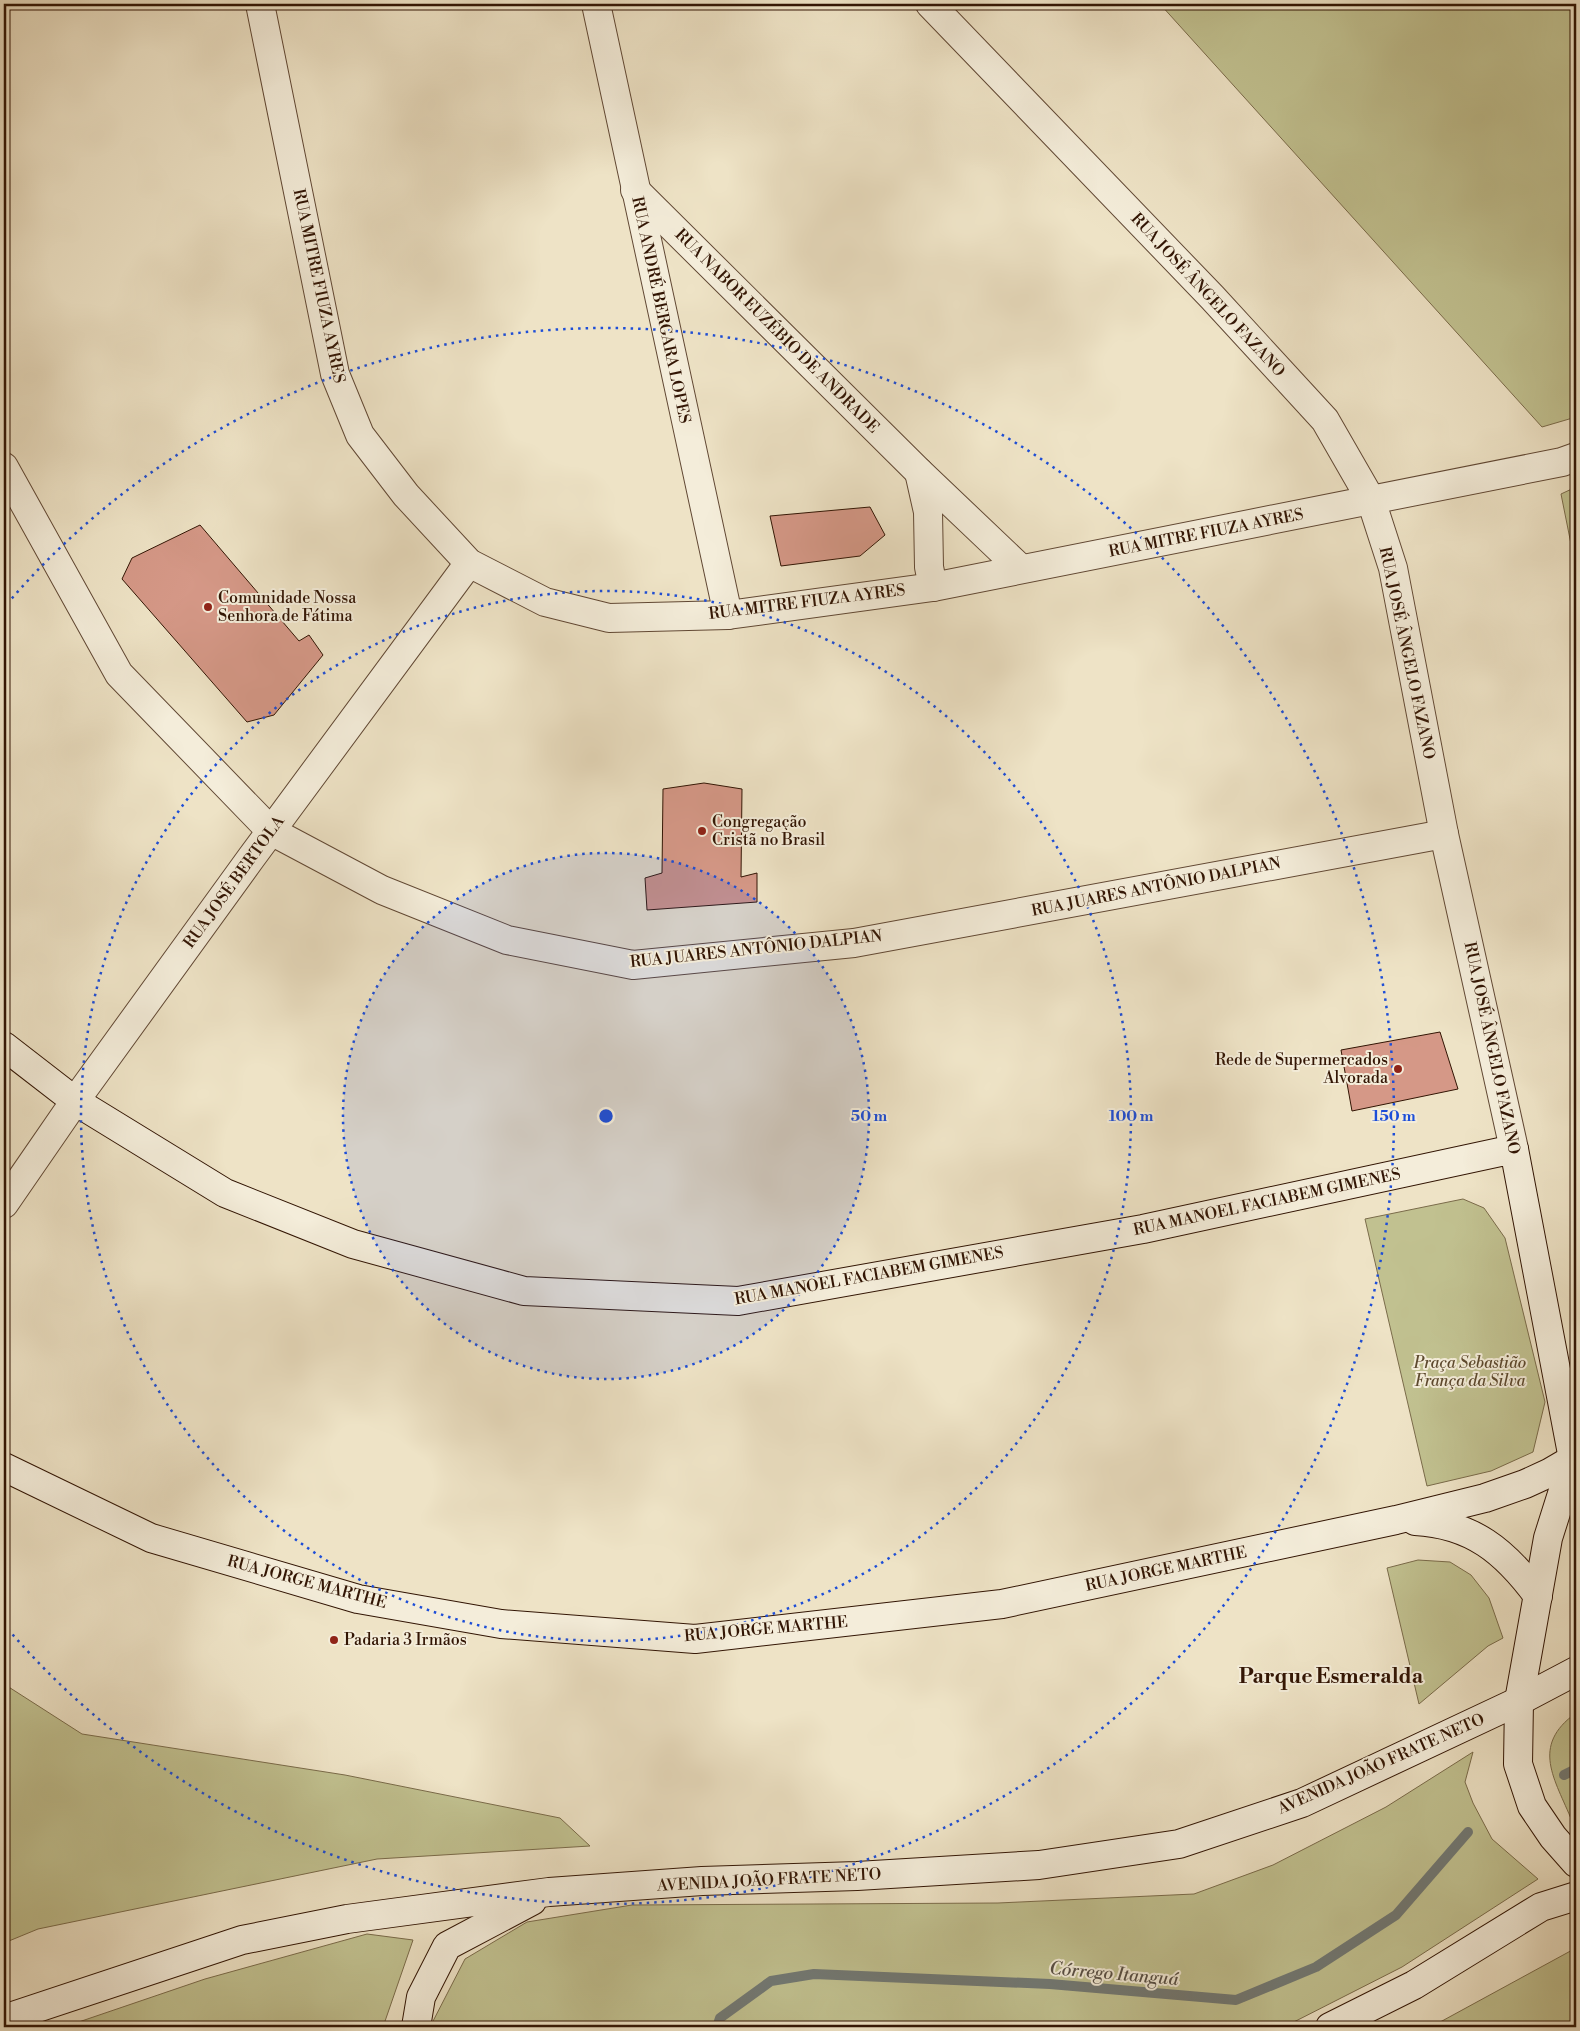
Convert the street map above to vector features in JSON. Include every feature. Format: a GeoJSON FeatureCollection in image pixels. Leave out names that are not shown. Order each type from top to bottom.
{"type":"FeatureCollection","features":[{"type":"Feature","properties":{"kind":"street","name":"RUA MITRE FIUZA AYRES"},"geometry":{"type":"LineString","coordinates":[[260,4],[335,374],[360,435],[406,495],[469,563],[545,602],[609,618],[728,615],[933,587],[1020,568],[1562,462],[1576,457]]}},
{"type":"Feature","properties":{"kind":"street","name":"RUA ANDRÉ BERGARA LOPES"},"geometry":{"type":"LineString","coordinates":[[596,4],[728,615]]}},
{"type":"Feature","properties":{"kind":"street","name":"RUA JOSÉ ÂNGELO FAZANO"},"geometry":{"type":"LineString","coordinates":[[930,4],[1212,297],[1325,420],[1371,500],[1393,568],[1444,834],[1514,1148],[1575,1462],[1548,1538],[1519,1701],[1518,1764],[1532,1806],[1553,1837],[1576,1863]]}},
{"type":"Feature","properties":{"kind":"street","name":"RUA NABOR EUZÉBIO DE ANDRADE"},"geometry":{"type":"LineString","coordinates":[[635,190],[918,472],[1020,568]]}},
{"type":"Feature","properties":{"kind":"street","name":"RUA JUARES ANTÔNIO DALPIAN"},"geometry":{"type":"LineString","coordinates":[[4,467],[119,674],[271,831],[382,890],[507,940],[633,964],[854,943],[1444,834]]}},
{"type":"Feature","properties":{"kind":"street"},"geometry":{"type":"LineString","coordinates":[[918,472],[928,512],[929,567],[933,587]]}},
{"type":"Feature","properties":{"kind":"street","name":"RUA JOSÉ BERTOLA"},"geometry":{"type":"LineString","coordinates":[[4,1204],[75,1101],[469,563]]}},
{"type":"Feature","properties":{"kind":"street","name":"RUA MANOEL FACIABEM GIMENES"},"geometry":{"type":"LineString","coordinates":[[4,1046],[75,1101],[225,1193],[353,1244],[524,1291],[738,1301],[1143,1229],[1514,1148]]}},
{"type":"Feature","properties":{"kind":"street","name":"RUA JORGE MARTHE"},"geometry":{"type":"LineString","coordinates":[[4,1467],[151,1538],[358,1599],[501,1624],[695,1639],[1002,1604],[1396,1520],[1485,1498],[1526,1484],[1575,1462]]}},
{"type":"Feature","properties":{"kind":"street","name":"RUA JORGE MARTHE"},"geometry":{"type":"LineString","coordinates":[[1396,1520],[1433,1522],[1452,1526],[1484,1540],[1520,1571],[1538,1596]]}},
{"type":"Feature","properties":{"kind":"street","name":"AVENIDA JOÃO FRATE NETO"},"geometry":{"type":"LineString","coordinates":[[4,2019],[242,1940],[347,1919],[549,1892],[702,1881],[857,1876],[1039,1865],[1178,1844],[1302,1804],[1519,1701],[1576,1671]]}},
{"type":"Feature","properties":{"kind":"street"},"geometry":{"type":"LineString","coordinates":[[416,2027],[421,1998],[447,1946],[549,1892]]}},
{"type":"Feature","properties":{"kind":"street"},"geometry":{"type":"LineString","coordinates":[[1330,2027],[1414,1985],[1541,1907],[1576,1896]]}},
{"type":"Feature","properties":{"kind":"green space"},"geometry":{"type":"Polygon","coordinates":[[[1160,4],[1576,4],[1576,417],[1542,427],[1160,4]]]}},
{"type":"Feature","properties":{"kind":"green space"},"geometry":{"type":"Polygon","coordinates":[[[1576,487],[1576,569],[1561,494],[1576,487]]]}},
{"type":"Feature","properties":{"kind":"green space","name":"Praça Sebastião França da Silva"},"geometry":{"type":"Polygon","coordinates":[[[1463,1199],[1484,1208],[1505,1238],[1545,1402],[1533,1452],[1491,1471],[1427,1486],[1365,1219],[1463,1199]]]}},
{"type":"Feature","properties":{"kind":"green space"},"geometry":{"type":"Polygon","coordinates":[[[1418,1560],[1450,1562],[1471,1575],[1489,1598],[1503,1638],[1488,1646],[1419,1704],[1387,1568],[1418,1560]]]}},
{"type":"Feature","properties":{"kind":"green space"},"geometry":{"type":"Polygon","coordinates":[[[4,1684],[82,1734],[345,1775],[560,1818],[590,1846],[377,1859],[38,1929],[4,1943],[4,1684]]]}},
{"type":"Feature","properties":{"kind":"green space"},"geometry":{"type":"Polygon","coordinates":[[[1576,1713],[1576,1827],[1554,1777],[1550,1764],[1550,1751],[1554,1738],[1562,1725],[1576,1713]]]}},
{"type":"Feature","properties":{"kind":"green space"},"geometry":{"type":"Polygon","coordinates":[[[1473,1752],[1465,1782],[1473,1803],[1492,1839],[1538,1879],[1402,1967],[1284,2027],[430,2027],[465,1959],[527,1922],[632,1905],[998,1903],[1194,1894],[1273,1865],[1386,1807],[1473,1752]]]}},
{"type":"Feature","properties":{"kind":"green space"},"geometry":{"type":"Polygon","coordinates":[[[367,1934],[413,1940],[383,2027],[64,2027],[205,1979],[367,1934]]]}},
{"type":"Feature","properties":{"kind":"green space"},"geometry":{"type":"Polygon","coordinates":[[[1576,1948],[1576,2027],[1429,2027],[1442,2021],[1576,1948]]]}},
{"type":"Feature","properties":{"kind":"building"},"geometry":{"type":"Polygon","coordinates":[[[870,507],[885,535],[860,556],[781,566],[770,516],[870,507]]]}},
{"type":"Feature","properties":{"kind":"building","name":"Comunidade Nossa Senhora de Fátima"},"geometry":{"type":"Polygon","coordinates":[[[200,525],[299,641],[309,635],[323,655],[274,715],[247,722],[122,579],[132,558],[200,525]]]}},
{"type":"Feature","properties":{"kind":"building","name":"Congregação Cristã no Brasil"},"geometry":{"type":"Polygon","coordinates":[[[704,783],[742,789],[741,877],[757,873],[757,902],[647,910],[645,878],[662,873],[663,789],[704,783]]]}},
{"type":"Feature","properties":{"kind":"building","name":"Rede de Supermercados Alvorada"},"geometry":{"type":"Polygon","coordinates":[[[1440,1032],[1458,1089],[1352,1111],[1341,1050],[1440,1032]]]}},
{"type":"Feature","properties":{"kind":"waterway","name":"Córrego Itanguá"},"geometry":{"type":"LineString","coordinates":[[1564,1775],[1576,1769]]}},
{"type":"Feature","properties":{"kind":"waterway","name":"Córrego Itanguá"},"geometry":{"type":"LineString","coordinates":[[717,2027],[720,2018],[771,1981],[814,1974],[1050,1984],[1236,2000],[1316,1967],[1396,1915],[1468,1832]]}},
{"type":"Feature","properties":{"kind":"place","name":"Comunidade Nossa Senhora de Fátima"},"geometry":{"type":"Point","coordinates":[208,607]}},
{"type":"Feature","properties":{"kind":"place","name":"Congregação Cristã no Brasil"},"geometry":{"type":"Point","coordinates":[702,831]}},
{"type":"Feature","properties":{"kind":"place","name":"Rede de Supermercados Alvorada"},"geometry":{"type":"Point","coordinates":[1398,1069]}},
{"type":"Feature","properties":{"kind":"place","name":"Padaria 3 Irmãos"},"geometry":{"type":"Point","coordinates":[334,1640]}},
{"type":"Feature","properties":{"kind":"district","name":"Parque Esmeralda"},"geometry":{"type":"Point","coordinates":[1331,1677]}}]}
